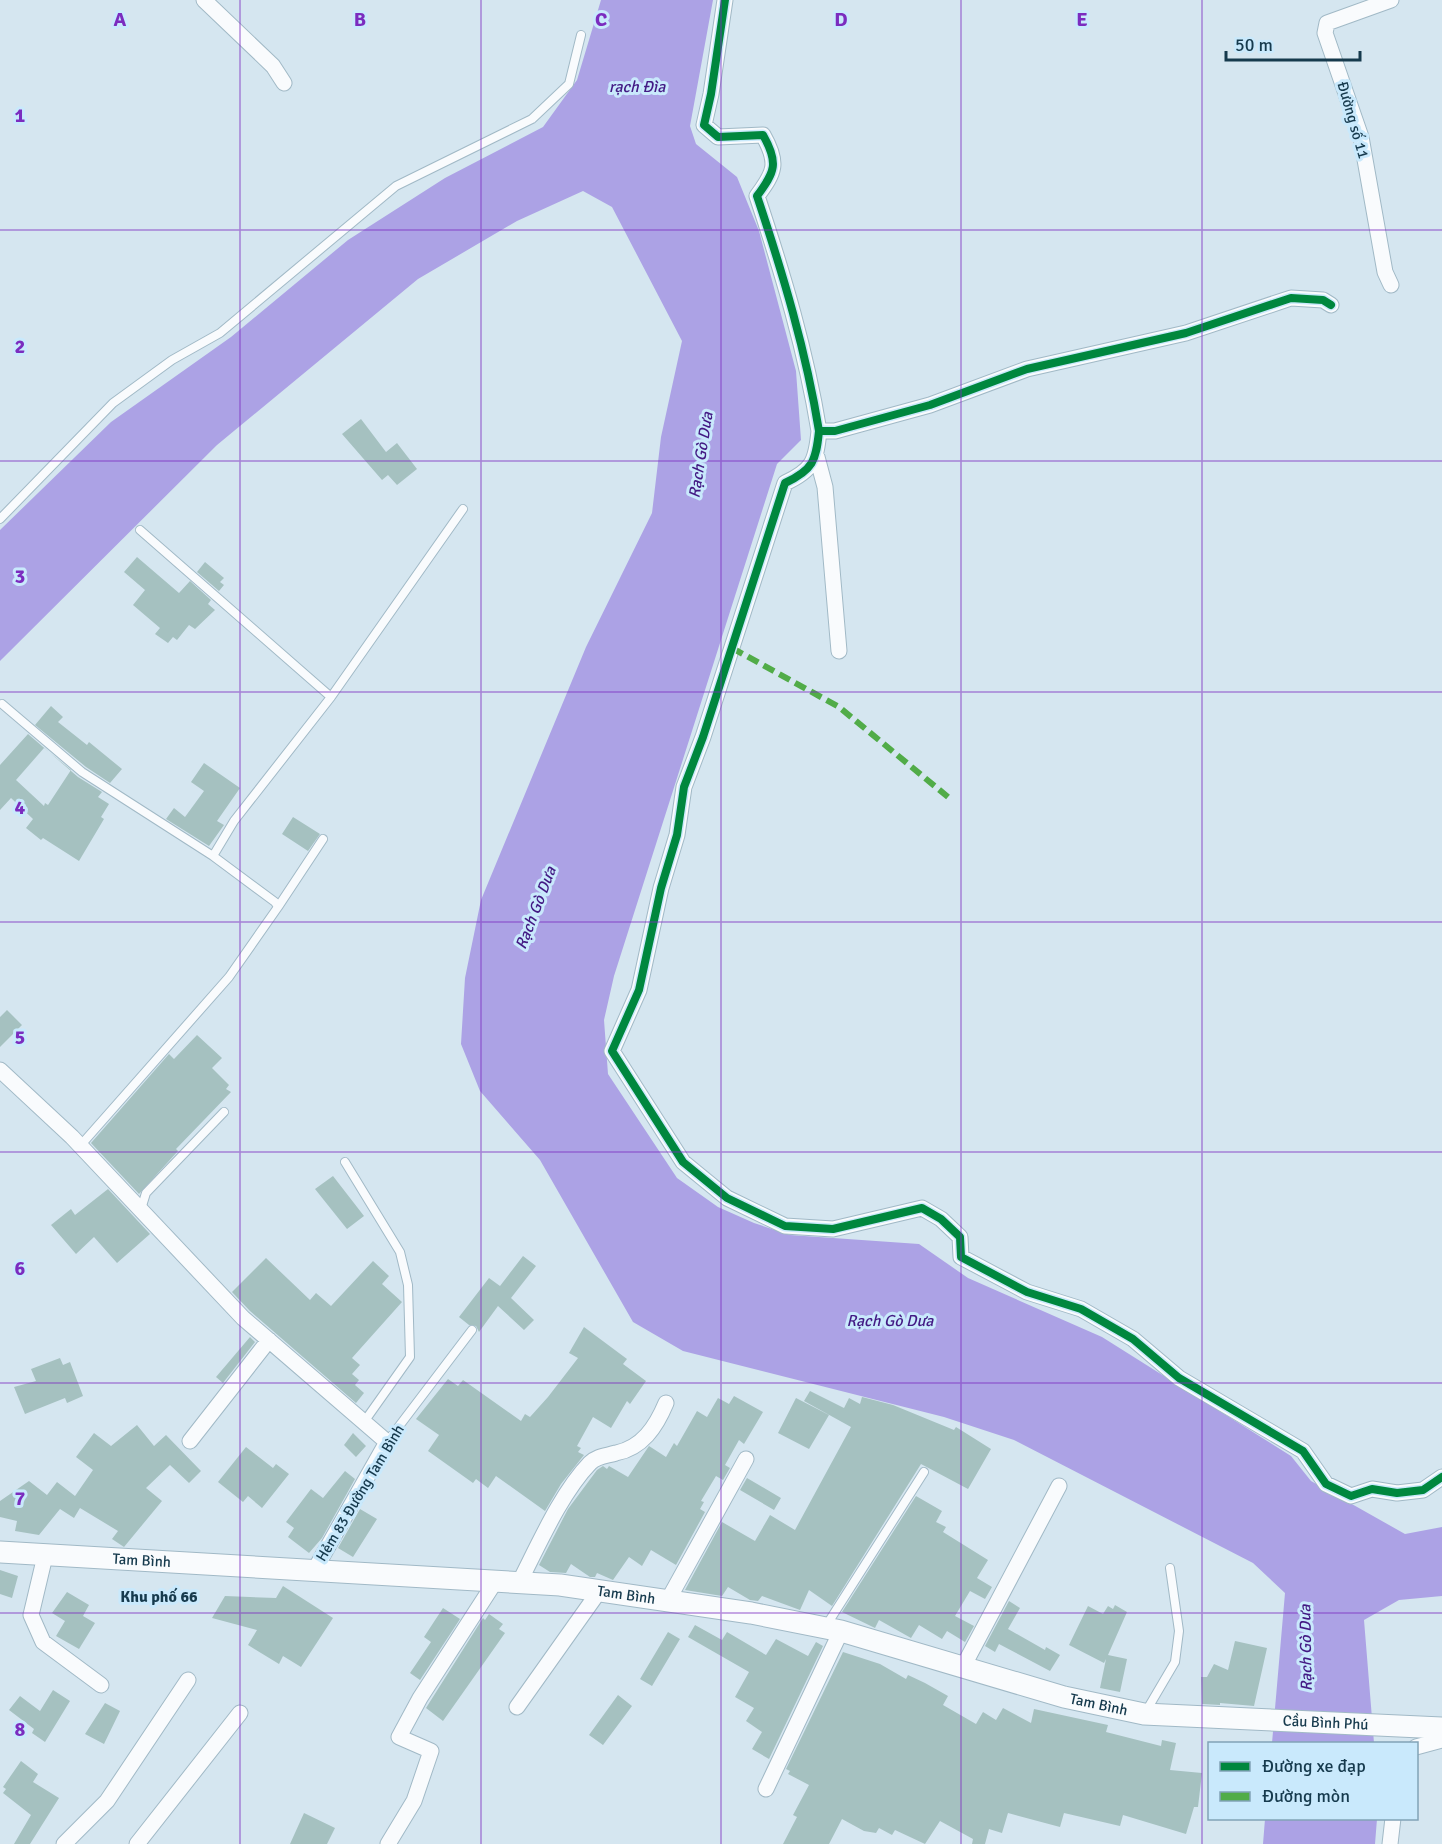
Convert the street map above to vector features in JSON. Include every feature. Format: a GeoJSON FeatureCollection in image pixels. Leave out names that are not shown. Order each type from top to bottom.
{"type":"FeatureCollection","features":[{"type":"Feature","properties":{"kind":"main road","name":"Tam Bình"},"geometry":{"type":"LineString","coordinates":[[0,1552],[519,1583],[600,1590],[751,1613],[833,1629],[1064,1697],[1144,1714],[1240,1718]]}},
{"type":"Feature","properties":{"kind":"main road","name":"Cầu Bình Phú"},"geometry":{"type":"LineString","coordinates":[[1240,1718],[1442,1728]]}},
{"type":"Feature","properties":{"kind":"street"},"geometry":{"type":"LineString","coordinates":[[204,0],[273,66],[284,83]]}},
{"type":"Feature","properties":{"kind":"street"},"geometry":{"type":"LineString","coordinates":[[725,0],[704,125],[718,137],[763,135],[771,149],[775,163],[770,178],[757,196],[788,291],[812,388],[819,431],[817,457],[825,487],[839,651]]}},
{"type":"Feature","properties":{"kind":"street","name":"Đường số 11"},"geometry":{"type":"LineString","coordinates":[[1391,0],[1327,23],[1325,33],[1360,137],[1385,272],[1391,285]]}},
{"type":"Feature","properties":{"kind":"street"},"geometry":{"type":"LineString","coordinates":[[819,431],[835,430],[930,405],[1027,369],[1186,333],[1291,298],[1323,300],[1331,305]]}},
{"type":"Feature","properties":{"kind":"street"},"geometry":{"type":"LineString","coordinates":[[817,457],[803,474],[785,483],[703,736],[684,787],[677,835],[661,888],[639,990],[612,1051],[683,1162],[727,1198],[785,1226],[833,1228],[922,1208],[941,1219],[960,1237],[961,1257],[1027,1292],[1081,1309],[1133,1339],[1179,1378],[1303,1451],[1326,1484],[1351,1496],[1372,1489],[1397,1493],[1423,1490],[1442,1477]]}},
{"type":"Feature","properties":{"kind":"street"},"geometry":{"type":"LineString","coordinates":[[0,1070],[80,1146],[243,1318],[387,1442]]}},
{"type":"Feature","properties":{"kind":"street"},"geometry":{"type":"LineString","coordinates":[[190,1441],[269,1340]]}},
{"type":"Feature","properties":{"kind":"street"},"geometry":{"type":"LineString","coordinates":[[519,1583],[557,1510],[590,1463],[598,1457],[634,1446],[657,1425],[666,1403]]}},
{"type":"Feature","properties":{"kind":"street","name":"Hẻm 83 Đường Tam Bình"},"geometry":{"type":"LineString","coordinates":[[314,1571],[387,1442]]}},
{"type":"Feature","properties":{"kind":"street"},"geometry":{"type":"LineString","coordinates":[[667,1602],[746,1460]]}},
{"type":"Feature","properties":{"kind":"street"},"geometry":{"type":"LineString","coordinates":[[963,1667],[1059,1486]]}},
{"type":"Feature","properties":{"kind":"street"},"geometry":{"type":"LineString","coordinates":[[45,1556],[31,1615],[43,1642],[101,1685]]}},
{"type":"Feature","properties":{"kind":"street"},"geometry":{"type":"LineString","coordinates":[[388,1844],[414,1801],[431,1751],[399,1737],[420,1698],[495,1582]]}},
{"type":"Feature","properties":{"kind":"street"},"geometry":{"type":"LineString","coordinates":[[517,1707],[600,1590]]}},
{"type":"Feature","properties":{"kind":"street"},"geometry":{"type":"LineString","coordinates":[[766,1789],[833,1629]]}},
{"type":"Feature","properties":{"kind":"street"},"geometry":{"type":"LineString","coordinates":[[64,1844],[107,1801],[188,1680]]}},
{"type":"Feature","properties":{"kind":"street"},"geometry":{"type":"LineString","coordinates":[[137,1844],[240,1713]]}},
{"type":"Feature","properties":{"kind":"street"},"geometry":{"type":"LineString","coordinates":[[1418,1746],[1442,1740]]}},
{"type":"Feature","properties":{"kind":"street"},"geometry":{"type":"LineString","coordinates":[[1390,1844],[1393,1820]]}},
{"type":"Feature","properties":{"kind":"lane"},"geometry":{"type":"LineString","coordinates":[[0,519],[113,403],[172,360],[220,333],[396,186],[532,119],[569,84],[581,35]]}},
{"type":"Feature","properties":{"kind":"lane"},"geometry":{"type":"LineString","coordinates":[[213,856],[234,821],[331,697],[463,509]]}},
{"type":"Feature","properties":{"kind":"lane"},"geometry":{"type":"LineString","coordinates":[[140,530],[331,697]]}},
{"type":"Feature","properties":{"kind":"lane"},"geometry":{"type":"LineString","coordinates":[[2,704],[82,772],[213,856],[275,902],[278,907]]}},
{"type":"Feature","properties":{"kind":"lane"},"geometry":{"type":"LineString","coordinates":[[80,1146],[229,977],[323,839]]}},
{"type":"Feature","properties":{"kind":"lane"},"geometry":{"type":"LineString","coordinates":[[141,1209],[146,1193],[224,1112]]}},
{"type":"Feature","properties":{"kind":"lane"},"geometry":{"type":"LineString","coordinates":[[345,1162],[400,1252],[408,1285],[410,1357],[364,1422]]}},
{"type":"Feature","properties":{"kind":"lane","name":"Hẻm 83 Đường Tam Bình"},"geometry":{"type":"LineString","coordinates":[[387,1442],[472,1330]]}},
{"type":"Feature","properties":{"kind":"lane"},"geometry":{"type":"LineString","coordinates":[[833,1629],[924,1472]]}},
{"type":"Feature","properties":{"kind":"lane"},"geometry":{"type":"LineString","coordinates":[[1144,1714],[1175,1662],[1179,1631],[1170,1568]]}},
{"type":"Feature","properties":{"kind":"water","name":"Rạch Gò Dưa"},"geometry":{"type":"Polygon","coordinates":[[[601,0],[713,0],[690,126],[696,144],[737,177],[759,231],[796,371],[801,440],[777,464],[614,976],[604,1020],[608,1074],[677,1178],[718,1207],[754,1223],[790,1235],[919,1244],[968,1278],[1102,1337],[1291,1456],[1311,1481],[1405,1534],[1442,1527],[1442,1596],[1399,1600],[1364,1620],[1374,1742],[1272,1742],[1285,1593],[1253,1563],[1014,1440],[944,1417],[683,1351],[633,1322],[540,1160],[480,1091],[461,1044],[465,978],[481,900],[586,647],[652,513],[661,437],[682,341],[612,207],[583,191],[517,221],[418,279],[217,445],[0,661],[0,530],[111,422],[231,337],[348,240],[445,178],[543,127],[577,80],[601,0]]]}},
{"type":"Feature","properties":{"kind":"water"},"geometry":{"type":"Polygon","coordinates":[[[1265,1820],[1377,1820],[1375,1844],[1263,1844],[1265,1820]]]}},
{"type":"Feature","properties":{"kind":"building"},"geometry":{"type":"Polygon","coordinates":[[[361,419],[386,452],[397,443],[417,469],[397,485],[388,475],[382,480],[342,434],[361,419]]]}},
{"type":"Feature","properties":{"kind":"building"},"geometry":{"type":"Polygon","coordinates":[[[137,557],[179,593],[190,581],[211,600],[208,604],[215,610],[195,629],[189,625],[177,640],[173,637],[168,643],[155,634],[160,628],[133,605],[145,590],[124,572],[137,557]]]}},
{"type":"Feature","properties":{"kind":"building"},"geometry":{"type":"Polygon","coordinates":[[[205,562],[224,578],[220,582],[224,585],[219,591],[197,572],[205,562]]]}},
{"type":"Feature","properties":{"kind":"building"},"geometry":{"type":"Polygon","coordinates":[[[51,706],[63,717],[58,722],[87,745],[89,742],[122,769],[110,783],[86,767],[35,725],[51,706]]]}},
{"type":"Feature","properties":{"kind":"building"},"geometry":{"type":"Polygon","coordinates":[[[28,734],[49,752],[44,748],[16,780],[44,806],[45,803],[48,805],[71,771],[102,792],[98,797],[109,804],[101,817],[104,819],[79,861],[43,838],[41,840],[26,828],[33,819],[11,798],[0,810],[0,765],[28,734]]]}},
{"type":"Feature","properties":{"kind":"building"},"geometry":{"type":"Polygon","coordinates":[[[204,763],[240,788],[217,821],[224,825],[209,846],[166,819],[174,808],[185,817],[204,791],[191,782],[204,763]]]}},
{"type":"Feature","properties":{"kind":"building"},"geometry":{"type":"Polygon","coordinates":[[[293,817],[320,834],[308,851],[282,834],[293,817]]]}},
{"type":"Feature","properties":{"kind":"building"},"geometry":{"type":"Polygon","coordinates":[[[7,1010],[22,1025],[0,1047],[0,1017],[7,1010]]]}},
{"type":"Feature","properties":{"kind":"building"},"geometry":{"type":"Polygon","coordinates":[[[197,1035],[222,1058],[212,1068],[229,1085],[226,1089],[231,1092],[176,1149],[178,1151],[139,1194],[91,1143],[169,1054],[174,1059],[197,1035]]]}},
{"type":"Feature","properties":{"kind":"building"},"geometry":{"type":"Polygon","coordinates":[[[333,1176],[364,1216],[347,1229],[315,1189],[333,1176]]]}},
{"type":"Feature","properties":{"kind":"building"},"geometry":{"type":"Polygon","coordinates":[[[108,1189],[150,1234],[117,1263],[94,1237],[76,1254],[51,1225],[71,1209],[75,1215],[108,1189]]]}},
{"type":"Feature","properties":{"kind":"building"},"geometry":{"type":"Polygon","coordinates":[[[523,1256],[536,1266],[511,1298],[534,1320],[524,1330],[498,1306],[479,1332],[476,1326],[469,1325],[459,1317],[489,1278],[500,1286],[523,1256]]]}},
{"type":"Feature","properties":{"kind":"building"},"geometry":{"type":"Polygon","coordinates":[[[266,1258],[310,1300],[316,1293],[331,1306],[373,1261],[389,1276],[382,1284],[402,1302],[352,1358],[360,1365],[352,1374],[359,1380],[355,1385],[364,1393],[356,1403],[250,1311],[232,1292],[266,1258]]]}},
{"type":"Feature","properties":{"kind":"building"},"geometry":{"type":"Polygon","coordinates":[[[584,1327],[627,1359],[623,1364],[646,1381],[630,1404],[627,1401],[611,1428],[593,1417],[577,1446],[581,1448],[578,1452],[584,1455],[561,1484],[545,1511],[496,1476],[488,1488],[476,1479],[473,1483],[428,1451],[439,1435],[416,1419],[448,1379],[458,1386],[463,1380],[521,1421],[525,1414],[530,1417],[578,1358],[569,1353],[584,1327]]]}},
{"type":"Feature","properties":{"kind":"building"},"geometry":{"type":"Polygon","coordinates":[[[250,1337],[255,1342],[223,1383],[216,1377],[250,1337]]]}},
{"type":"Feature","properties":{"kind":"building"},"geometry":{"type":"Polygon","coordinates":[[[60,1358],[63,1365],[70,1362],[83,1396],[67,1403],[65,1398],[25,1414],[14,1387],[36,1381],[31,1369],[60,1358]]]}},
{"type":"Feature","properties":{"kind":"building"},"geometry":{"type":"Polygon","coordinates":[[[810,1391],[844,1408],[849,1398],[860,1404],[862,1397],[893,1405],[954,1430],[956,1427],[991,1449],[968,1489],[921,1464],[832,1606],[809,1590],[800,1610],[762,1596],[758,1601],[750,1600],[728,1587],[722,1596],[685,1590],[722,1522],[755,1541],[770,1515],[795,1530],[851,1427],[804,1401],[810,1391]]]}},
{"type":"Feature","properties":{"kind":"building"},"geometry":{"type":"Polygon","coordinates":[[[734,1396],[763,1412],[744,1444],[739,1440],[725,1465],[730,1468],[723,1480],[716,1476],[701,1501],[704,1502],[700,1509],[705,1512],[676,1565],[651,1550],[642,1566],[629,1557],[613,1580],[597,1573],[595,1577],[590,1577],[571,1564],[566,1573],[550,1572],[539,1565],[568,1509],[597,1470],[603,1466],[607,1469],[609,1466],[628,1477],[649,1446],[666,1457],[674,1443],[677,1446],[697,1411],[707,1417],[718,1398],[729,1404],[734,1396]]]}},
{"type":"Feature","properties":{"kind":"building"},"geometry":{"type":"Polygon","coordinates":[[[796,1398],[829,1415],[809,1449],[778,1433],[796,1398]]]}},
{"type":"Feature","properties":{"kind":"building"},"geometry":{"type":"Polygon","coordinates":[[[137,1425],[154,1446],[166,1435],[201,1471],[189,1483],[170,1465],[146,1488],[162,1501],[124,1547],[112,1539],[118,1531],[80,1508],[74,1518],[60,1509],[39,1535],[15,1531],[17,1521],[0,1517],[0,1501],[29,1481],[47,1495],[57,1482],[75,1496],[93,1470],[76,1457],[94,1433],[111,1446],[137,1425]]]}},
{"type":"Feature","properties":{"kind":"building"},"geometry":{"type":"Polygon","coordinates":[[[353,1433],[366,1446],[356,1457],[344,1445],[353,1433]]]}},
{"type":"Feature","properties":{"kind":"building"},"geometry":{"type":"Polygon","coordinates":[[[246,1447],[273,1468],[276,1464],[289,1474],[262,1508],[248,1496],[243,1502],[218,1482],[246,1447]]]}},
{"type":"Feature","properties":{"kind":"building"},"geometry":{"type":"Polygon","coordinates":[[[345,1471],[355,1479],[322,1538],[309,1553],[288,1537],[294,1528],[286,1522],[311,1489],[323,1498],[345,1471]]]}},
{"type":"Feature","properties":{"kind":"building"},"geometry":{"type":"Polygon","coordinates":[[[747,1478],[781,1498],[774,1510],[740,1490],[747,1478]]]}},
{"type":"Feature","properties":{"kind":"building"},"geometry":{"type":"Polygon","coordinates":[[[916,1496],[942,1511],[936,1522],[946,1527],[943,1532],[988,1560],[977,1578],[992,1587],[985,1599],[970,1591],[955,1616],[974,1626],[965,1642],[947,1631],[942,1639],[919,1625],[911,1638],[879,1620],[875,1628],[842,1612],[916,1496]]]}},
{"type":"Feature","properties":{"kind":"building"},"geometry":{"type":"Polygon","coordinates":[[[360,1509],[377,1519],[353,1557],[338,1548],[360,1509]]]}},
{"type":"Feature","properties":{"kind":"building"},"geometry":{"type":"Polygon","coordinates":[[[0,1570],[18,1576],[12,1598],[0,1594],[0,1570]]]}},
{"type":"Feature","properties":{"kind":"building"},"geometry":{"type":"Polygon","coordinates":[[[283,1586],[333,1618],[301,1667],[283,1656],[279,1664],[248,1645],[257,1630],[212,1618],[225,1596],[276,1598],[283,1586]]]}},
{"type":"Feature","properties":{"kind":"building"},"geometry":{"type":"Polygon","coordinates":[[[67,1592],[89,1605],[83,1616],[95,1623],[79,1649],[56,1636],[65,1621],[52,1613],[67,1592]]]}},
{"type":"Feature","properties":{"kind":"building"},"geometry":{"type":"Polygon","coordinates":[[[1009,1601],[1020,1608],[1008,1629],[1045,1650],[1046,1647],[1060,1655],[1050,1671],[999,1644],[995,1652],[985,1646],[1009,1601]]]}},
{"type":"Feature","properties":{"kind":"building"},"geometry":{"type":"Polygon","coordinates":[[[1115,1605],[1127,1612],[1108,1655],[1127,1659],[1120,1692],[1100,1688],[1106,1659],[1104,1663],[1069,1645],[1088,1606],[1103,1614],[1108,1606],[1113,1609],[1115,1605]]]}},
{"type":"Feature","properties":{"kind":"building"},"geometry":{"type":"Polygon","coordinates":[[[443,1608],[460,1619],[420,1680],[410,1673],[431,1642],[424,1637],[443,1608]]]}},
{"type":"Feature","properties":{"kind":"building"},"geometry":{"type":"Polygon","coordinates":[[[489,1614],[503,1624],[499,1629],[505,1633],[443,1721],[426,1708],[483,1618],[485,1620],[489,1614]]]}},
{"type":"Feature","properties":{"kind":"building"},"geometry":{"type":"Polygon","coordinates":[[[695,1625],[722,1640],[727,1632],[766,1655],[776,1639],[808,1656],[816,1642],[823,1646],[769,1759],[752,1749],[762,1732],[746,1721],[754,1708],[735,1697],[749,1672],[688,1637],[695,1625]]]}},
{"type":"Feature","properties":{"kind":"building"},"geometry":{"type":"Polygon","coordinates":[[[668,1632],[680,1639],[652,1686],[640,1679],[668,1632]]]}},
{"type":"Feature","properties":{"kind":"building"},"geometry":{"type":"Polygon","coordinates":[[[1235,1641],[1267,1648],[1254,1706],[1202,1704],[1201,1677],[1207,1677],[1214,1664],[1228,1670],[1235,1641]]]}},
{"type":"Feature","properties":{"kind":"building"},"geometry":{"type":"Polygon","coordinates":[[[843,1652],[880,1664],[906,1679],[908,1675],[925,1683],[948,1696],[943,1705],[976,1724],[983,1712],[996,1720],[1003,1708],[1031,1723],[1034,1709],[1108,1725],[1106,1732],[1161,1746],[1162,1740],[1176,1743],[1170,1770],[1202,1773],[1198,1807],[1194,1807],[1186,1834],[1123,1815],[1120,1826],[1064,1813],[1060,1827],[1008,1813],[1002,1833],[989,1829],[985,1844],[972,1844],[973,1839],[940,1821],[925,1844],[895,1830],[892,1835],[879,1828],[876,1833],[864,1831],[842,1819],[829,1844],[783,1844],[797,1817],[793,1815],[809,1785],[788,1774],[790,1771],[786,1769],[843,1652]]]}},
{"type":"Feature","properties":{"kind":"building"},"geometry":{"type":"Polygon","coordinates":[[[53,1690],[70,1701],[45,1742],[32,1733],[34,1729],[9,1710],[20,1696],[40,1711],[53,1690]]]}},
{"type":"Feature","properties":{"kind":"building"},"geometry":{"type":"Polygon","coordinates":[[[618,1695],[632,1706],[603,1745],[589,1735],[618,1695]]]}},
{"type":"Feature","properties":{"kind":"building"},"geometry":{"type":"Polygon","coordinates":[[[105,1703],[120,1711],[104,1744],[85,1734],[105,1703]]]}},
{"type":"Feature","properties":{"kind":"building"},"geometry":{"type":"Polygon","coordinates":[[[21,1761],[38,1774],[33,1782],[59,1798],[30,1844],[14,1844],[31,1815],[3,1793],[6,1789],[3,1787],[21,1761]]]}},
{"type":"Feature","properties":{"kind":"building"},"geometry":{"type":"Polygon","coordinates":[[[304,1813],[335,1828],[327,1844],[290,1844],[304,1813]]]}},
{"type":"Feature","properties":{"kind":"marked path"},"geometry":{"type":"LineString","coordinates":[[732,648],[839,707],[948,797]]}},
{"type":"Feature","properties":{"kind":"cycle path"},"geometry":{"type":"LineString","coordinates":[[725,0],[704,125],[718,137],[763,135],[768,145],[773,167],[768,180],[757,196],[793,313],[819,431],[835,431],[930,405],[1027,369],[1186,333],[1291,298],[1323,300],[1331,305]]}},
{"type":"Feature","properties":{"kind":"cycle path"},"geometry":{"type":"LineString","coordinates":[[819,431],[811,463],[802,474],[785,483],[703,737],[684,787],[677,835],[661,888],[639,990],[612,1051],[683,1162],[727,1198],[785,1226],[833,1229],[922,1208],[941,1219],[960,1237],[961,1257],[1027,1292],[1081,1309],[1133,1339],[1179,1378],[1303,1451],[1326,1484],[1351,1496],[1372,1489],[1397,1493],[1423,1490],[1442,1477]]}},
{"type":"Feature","properties":{"kind":"district","name":"Khu phố 66"},"geometry":{"type":"Point","coordinates":[159,1597]}},
{"type":"Feature","properties":{"kind":"water label","name":"rạch Đìa"},"geometry":{"type":"Point","coordinates":[637,87]}}]}
